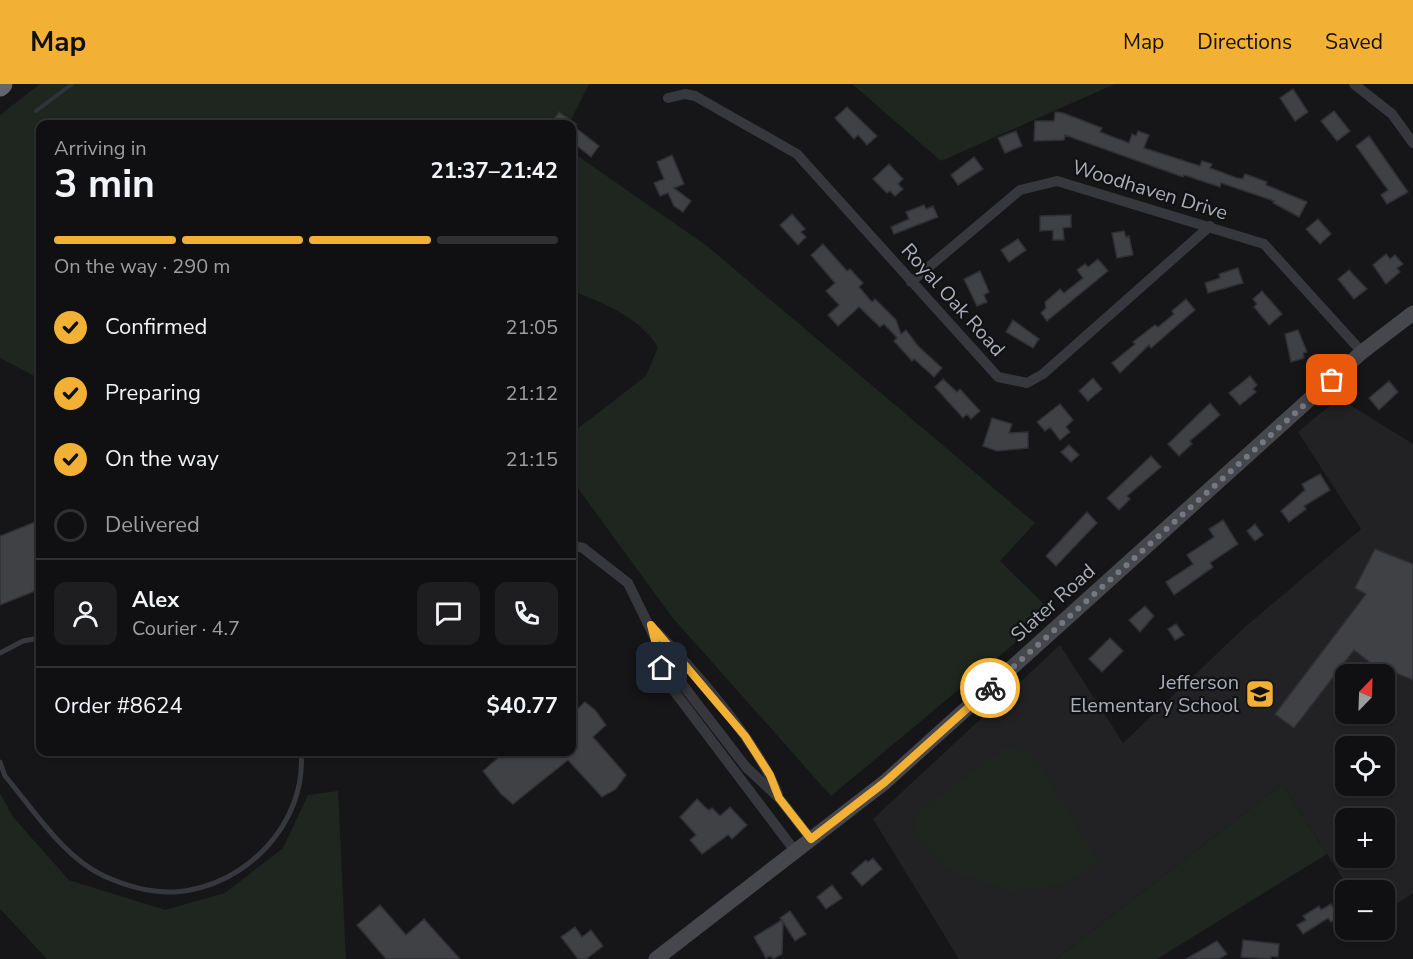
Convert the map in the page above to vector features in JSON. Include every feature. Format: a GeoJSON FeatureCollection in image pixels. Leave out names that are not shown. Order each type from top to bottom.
{"type":"FeatureCollection","features":[{"type":"Feature","properties":{"kind":"main road","name":"Slater Road"},"geometry":{"type":"LineString","coordinates":[[656,959],[885,782],[1362,352],[1413,313]]}},
{"type":"Feature","properties":{"kind":"street"},"geometry":{"type":"LineString","coordinates":[[1354,84],[1392,114],[1413,143]]}},
{"type":"Feature","properties":{"kind":"street","name":"Royal Oak Road"},"geometry":{"type":"LineString","coordinates":[[668,98],[685,94],[695,96],[797,154],[998,377],[1028,383],[1043,374],[1210,226]]}},
{"type":"Feature","properties":{"kind":"street","name":"Woodhaven Drive"},"geometry":{"type":"LineString","coordinates":[[911,282],[1020,190],[1057,181],[1264,244],[1362,352]]}},
{"type":"Feature","properties":{"kind":"street"},"geometry":{"type":"LineString","coordinates":[[576,546],[583,548],[628,583],[651,625],[669,667],[746,767],[779,798],[811,839]]}},
{"type":"Feature","properties":{"kind":"street"},"geometry":{"type":"LineString","coordinates":[[651,625],[745,736],[770,775],[779,798]]}},
{"type":"Feature","properties":{"kind":"street"},"geometry":{"type":"LineString","coordinates":[[651,625],[656,654],[668,683],[795,851]]}},
{"type":"Feature","properties":{"kind":"lane"},"geometry":{"type":"LineString","coordinates":[[0,653],[23,641],[36,639]]}},
{"type":"Feature","properties":{"kind":"lane"},"geometry":{"type":"LineString","coordinates":[[0,762],[5,776],[68,850],[102,875],[137,889],[175,892],[214,883],[251,862],[278,834],[296,802],[303,772],[301,756]]}},
{"type":"Feature","properties":{"kind":"shaded area"},"geometry":{"type":"Polygon","coordinates":[[[40,84],[589,84],[571,120],[36,120],[36,377],[0,358],[0,115],[40,84]]]}},
{"type":"Feature","properties":{"kind":"shaded area"},"geometry":{"type":"Polygon","coordinates":[[[852,84],[1115,84],[941,161],[852,84]]]}},
{"type":"Feature","properties":{"kind":"shaded area"},"geometry":{"type":"Polygon","coordinates":[[[576,155],[707,246],[1035,523],[1000,561],[1052,612],[831,796],[672,617],[576,485],[576,430],[646,376],[658,347],[650,336],[631,319],[576,293],[576,155]]]}},
{"type":"Feature","properties":{"kind":"shaded area","name":"Jefferson Elementary School"},"geometry":{"type":"Polygon","coordinates":[[[1339,398],[1413,444],[1413,893],[1395,905],[1395,880],[1344,880],[1336,868],[1395,868],[1395,808],[1335,808],[1335,866],[1282,784],[1056,959],[959,959],[873,819],[1060,645],[1123,743],[1246,626],[1361,529],[1298,432],[1339,398]]]}},
{"type":"Feature","properties":{"kind":"shaded area"},"geometry":{"type":"Polygon","coordinates":[[[1006,747],[1033,754],[1099,862],[1073,880],[1043,889],[1008,891],[947,869],[912,836],[917,812],[1006,747]]]}},
{"type":"Feature","properties":{"kind":"shaded area"},"geometry":{"type":"Polygon","coordinates":[[[1282,784],[1327,854],[1157,959],[1056,959],[1282,784]]]}},
{"type":"Feature","properties":{"kind":"shaded area"},"geometry":{"type":"Polygon","coordinates":[[[338,791],[346,959],[47,959],[0,909],[0,793],[13,817],[69,880],[165,910],[225,893],[283,848],[308,795],[338,791]]]}},
{"type":"Feature","properties":{"kind":"building"},"geometry":{"type":"Polygon","coordinates":[[[1293,89],[1308,112],[1295,121],[1280,98],[1293,89]]]}},
{"type":"Feature","properties":{"kind":"building"},"geometry":{"type":"Polygon","coordinates":[[[847,107],[877,136],[867,145],[858,135],[854,139],[835,118],[847,107]]]}},
{"type":"Feature","properties":{"kind":"building"},"geometry":{"type":"Polygon","coordinates":[[[1334,111],[1350,131],[1337,141],[1321,121],[1334,111]]]}},
{"type":"Feature","properties":{"kind":"building"},"geometry":{"type":"Polygon","coordinates":[[[559,112],[570,120],[553,120],[559,112]]]}},
{"type":"Feature","properties":{"kind":"building"},"geometry":{"type":"Polygon","coordinates":[[[1055,112],[1102,128],[1100,132],[1129,143],[1132,134],[1136,136],[1138,131],[1149,135],[1144,148],[1200,166],[1202,161],[1212,164],[1210,168],[1237,178],[1243,179],[1245,174],[1307,202],[1299,217],[1273,203],[1274,201],[1221,183],[1220,187],[1184,175],[1183,177],[1065,135],[1064,140],[1034,141],[1035,121],[1054,121],[1055,112]]]}},
{"type":"Feature","properties":{"kind":"building"},"geometry":{"type":"Polygon","coordinates":[[[576,128],[599,146],[591,157],[576,145],[576,128]]]}},
{"type":"Feature","properties":{"kind":"building"},"geometry":{"type":"Polygon","coordinates":[[[1016,131],[1022,146],[1005,153],[998,138],[1016,131]]]}},
{"type":"Feature","properties":{"kind":"building"},"geometry":{"type":"Polygon","coordinates":[[[1369,136],[1408,192],[1387,204],[1381,195],[1388,190],[1356,146],[1369,136]]]}},
{"type":"Feature","properties":{"kind":"building"},"geometry":{"type":"Polygon","coordinates":[[[672,155],[684,184],[674,188],[691,201],[683,212],[674,206],[668,193],[660,196],[654,183],[664,179],[657,162],[672,155]]]}},
{"type":"Feature","properties":{"kind":"building"},"geometry":{"type":"Polygon","coordinates":[[[974,157],[983,169],[958,185],[951,175],[974,157]]]}},
{"type":"Feature","properties":{"kind":"building"},"geometry":{"type":"Polygon","coordinates":[[[889,164],[903,179],[898,184],[903,189],[895,196],[890,191],[887,193],[873,179],[889,164]]]}},
{"type":"Feature","properties":{"kind":"building"},"geometry":{"type":"Polygon","coordinates":[[[924,205],[926,209],[933,206],[938,217],[894,234],[891,227],[909,219],[906,212],[924,205]]]}},
{"type":"Feature","properties":{"kind":"building"},"geometry":{"type":"Polygon","coordinates":[[[792,214],[805,229],[801,232],[806,237],[798,245],[780,225],[792,214]]]}},
{"type":"Feature","properties":{"kind":"building"},"geometry":{"type":"Polygon","coordinates":[[[1071,215],[1071,227],[1063,228],[1064,240],[1053,240],[1053,230],[1040,231],[1040,216],[1071,215]]]}},
{"type":"Feature","properties":{"kind":"building"},"geometry":{"type":"Polygon","coordinates":[[[1318,219],[1331,234],[1320,244],[1306,229],[1318,219]]]}},
{"type":"Feature","properties":{"kind":"building"},"geometry":{"type":"Polygon","coordinates":[[[1124,231],[1126,237],[1129,236],[1133,255],[1117,258],[1112,233],[1124,231]]]}},
{"type":"Feature","properties":{"kind":"building"},"geometry":{"type":"Polygon","coordinates":[[[1018,239],[1026,250],[1009,262],[1001,250],[1018,239]]]}},
{"type":"Feature","properties":{"kind":"building"},"geometry":{"type":"Polygon","coordinates":[[[823,244],[847,271],[850,269],[863,283],[859,287],[872,302],[875,299],[896,320],[901,334],[906,330],[918,346],[942,368],[934,377],[914,359],[912,361],[894,341],[897,338],[884,324],[880,327],[859,307],[838,326],[828,315],[839,305],[826,291],[835,283],[811,255],[823,244]]]}},
{"type":"Feature","properties":{"kind":"building"},"geometry":{"type":"Polygon","coordinates":[[[1386,254],[1390,259],[1395,255],[1403,264],[1397,268],[1400,272],[1386,284],[1373,265],[1386,254]]]}},
{"type":"Feature","properties":{"kind":"building"},"geometry":{"type":"Polygon","coordinates":[[[1098,259],[1108,271],[1047,321],[1041,313],[1046,308],[1045,302],[1060,289],[1064,293],[1083,278],[1077,270],[1085,264],[1088,267],[1098,259]]]}},
{"type":"Feature","properties":{"kind":"building"},"geometry":{"type":"Polygon","coordinates":[[[1238,268],[1243,283],[1208,293],[1205,283],[1220,278],[1219,274],[1238,268]]]}},
{"type":"Feature","properties":{"kind":"building"},"geometry":{"type":"Polygon","coordinates":[[[1349,270],[1367,289],[1354,299],[1338,279],[1349,270]]]}},
{"type":"Feature","properties":{"kind":"building"},"geometry":{"type":"Polygon","coordinates":[[[980,271],[989,292],[984,295],[987,302],[977,306],[964,279],[980,271]]]}},
{"type":"Feature","properties":{"kind":"building"},"geometry":{"type":"Polygon","coordinates":[[[1262,291],[1282,314],[1269,325],[1254,307],[1257,304],[1253,299],[1262,291]]]}},
{"type":"Feature","properties":{"kind":"building"},"geometry":{"type":"Polygon","coordinates":[[[1186,299],[1195,310],[1151,348],[1149,345],[1120,373],[1112,363],[1135,344],[1133,342],[1138,338],[1155,325],[1158,327],[1174,314],[1172,311],[1186,299]]]}},
{"type":"Feature","properties":{"kind":"building"},"geometry":{"type":"Polygon","coordinates":[[[1013,320],[1039,339],[1033,348],[1006,332],[1013,320]]]}},
{"type":"Feature","properties":{"kind":"building"},"geometry":{"type":"Polygon","coordinates":[[[1298,330],[1307,352],[1303,353],[1304,358],[1291,362],[1285,334],[1298,330]]]}},
{"type":"Feature","properties":{"kind":"building"},"geometry":{"type":"Polygon","coordinates":[[[1250,376],[1257,385],[1253,389],[1256,392],[1240,405],[1229,393],[1250,376]]]}},
{"type":"Feature","properties":{"kind":"building"},"geometry":{"type":"Polygon","coordinates":[[[1093,378],[1102,389],[1088,401],[1079,391],[1093,378]]]}},
{"type":"Feature","properties":{"kind":"building"},"geometry":{"type":"Polygon","coordinates":[[[943,379],[957,392],[960,389],[980,411],[971,419],[967,414],[963,418],[935,387],[943,379]]]}},
{"type":"Feature","properties":{"kind":"building"},"geometry":{"type":"Polygon","coordinates":[[[1389,381],[1398,392],[1379,410],[1369,398],[1389,381]]]}},
{"type":"Feature","properties":{"kind":"building"},"geometry":{"type":"Polygon","coordinates":[[[1210,403],[1220,415],[1190,441],[1192,444],[1179,456],[1168,444],[1210,403]]]}},
{"type":"Feature","properties":{"kind":"building"},"geometry":{"type":"Polygon","coordinates":[[[1060,404],[1073,420],[1066,427],[1070,432],[1060,440],[1050,427],[1045,431],[1037,422],[1060,404]]]}},
{"type":"Feature","properties":{"kind":"building"},"geometry":{"type":"Polygon","coordinates":[[[992,418],[1012,424],[1009,433],[1028,432],[1028,448],[997,451],[983,446],[992,418]]]}},
{"type":"Feature","properties":{"kind":"building"},"geometry":{"type":"Polygon","coordinates":[[[1069,445],[1079,455],[1071,462],[1061,452],[1069,445]]]}},
{"type":"Feature","properties":{"kind":"building"},"geometry":{"type":"Polygon","coordinates":[[[1151,456],[1161,467],[1127,496],[1130,499],[1119,510],[1107,498],[1151,456]]]}},
{"type":"Feature","properties":{"kind":"building"},"geometry":{"type":"Polygon","coordinates":[[[1320,474],[1330,490],[1304,506],[1306,509],[1289,522],[1281,511],[1305,490],[1302,484],[1320,474]]]}},
{"type":"Feature","properties":{"kind":"building"},"geometry":{"type":"Polygon","coordinates":[[[1087,512],[1097,523],[1056,566],[1046,556],[1087,512]]]}},
{"type":"Feature","properties":{"kind":"building"},"geometry":{"type":"Polygon","coordinates":[[[1223,520],[1238,544],[1210,563],[1213,567],[1174,595],[1166,582],[1193,564],[1187,555],[1214,537],[1209,529],[1223,520]]]}},
{"type":"Feature","properties":{"kind":"building"},"geometry":{"type":"Polygon","coordinates":[[[36,522],[36,591],[0,605],[0,536],[36,522]]]}},
{"type":"Feature","properties":{"kind":"building"},"geometry":{"type":"Polygon","coordinates":[[[1255,524],[1263,535],[1255,541],[1247,531],[1255,524]]]}},
{"type":"Feature","properties":{"kind":"building"},"geometry":{"type":"Polygon","coordinates":[[[1375,549],[1413,564],[1413,680],[1395,673],[1395,664],[1372,664],[1354,650],[1343,664],[1335,664],[1335,675],[1294,728],[1275,714],[1366,594],[1355,588],[1375,549]]]}},
{"type":"Feature","properties":{"kind":"building"},"geometry":{"type":"Polygon","coordinates":[[[1145,606],[1154,616],[1140,632],[1129,620],[1145,606]]]}},
{"type":"Feature","properties":{"kind":"building"},"geometry":{"type":"Polygon","coordinates":[[[1176,624],[1184,635],[1175,640],[1168,629],[1176,624]]]}},
{"type":"Feature","properties":{"kind":"building"},"geometry":{"type":"Polygon","coordinates":[[[1110,638],[1123,651],[1102,672],[1089,659],[1110,638]]]}},
{"type":"Feature","properties":{"kind":"building"},"geometry":{"type":"Polygon","coordinates":[[[585,702],[595,710],[606,725],[593,737],[626,775],[616,789],[602,797],[568,760],[513,804],[501,794],[483,771],[500,756],[576,756],[576,710],[585,702]]]}},
{"type":"Feature","properties":{"kind":"building"},"geometry":{"type":"Polygon","coordinates":[[[697,799],[720,816],[730,807],[747,825],[732,839],[728,835],[702,854],[690,840],[696,835],[680,817],[697,799]]]}},
{"type":"Feature","properties":{"kind":"building"},"geometry":{"type":"Polygon","coordinates":[[[873,858],[882,869],[862,886],[851,873],[866,860],[868,862],[873,858]]]}},
{"type":"Feature","properties":{"kind":"building"},"geometry":{"type":"Polygon","coordinates":[[[832,885],[842,898],[826,909],[817,897],[832,885]]]}},
{"type":"Feature","properties":{"kind":"building"},"geometry":{"type":"Polygon","coordinates":[[[1331,904],[1335,910],[1335,920],[1331,922],[1328,918],[1303,934],[1297,925],[1306,920],[1303,916],[1319,906],[1321,910],[1331,904]]]}},
{"type":"Feature","properties":{"kind":"building"},"geometry":{"type":"Polygon","coordinates":[[[380,905],[406,935],[424,919],[460,959],[386,959],[357,925],[380,905]]]}},
{"type":"Feature","properties":{"kind":"building"},"geometry":{"type":"Polygon","coordinates":[[[790,911],[806,934],[795,941],[783,922],[782,954],[773,959],[771,956],[766,958],[754,937],[782,920],[780,918],[790,911]]]}},
{"type":"Feature","properties":{"kind":"building"},"geometry":{"type":"Polygon","coordinates":[[[575,927],[582,937],[591,930],[603,946],[586,959],[578,959],[561,937],[575,927]]]}},
{"type":"Feature","properties":{"kind":"building"},"geometry":{"type":"Polygon","coordinates":[[[1243,940],[1279,944],[1278,957],[1271,956],[1271,959],[1241,957],[1243,940]]]}},
{"type":"Feature","properties":{"kind":"building"},"geometry":{"type":"Polygon","coordinates":[[[1217,941],[1227,954],[1219,959],[1186,959],[1217,941]]]}},
{"type":"Feature","properties":{"kind":"waterway"},"geometry":{"type":"LineString","coordinates":[[36,111],[72,84]]}},
{"type":"Feature","properties":{"kind":"way so far"},"geometry":{"type":"LineString","coordinates":[[990,688],[1332,380]]}},
{"type":"Feature","properties":{"kind":"place","name":"Jefferson Elementary School"},"geometry":{"type":"Point","coordinates":[1260,694]}},
{"type":"Feature","properties":{"kind":"route"},"geometry":{"type":"LineString","coordinates":[[662,668],[656,654],[651,625],[673,648],[745,736],[770,775],[779,798],[811,839],[885,782],[990,688]]}}]}
